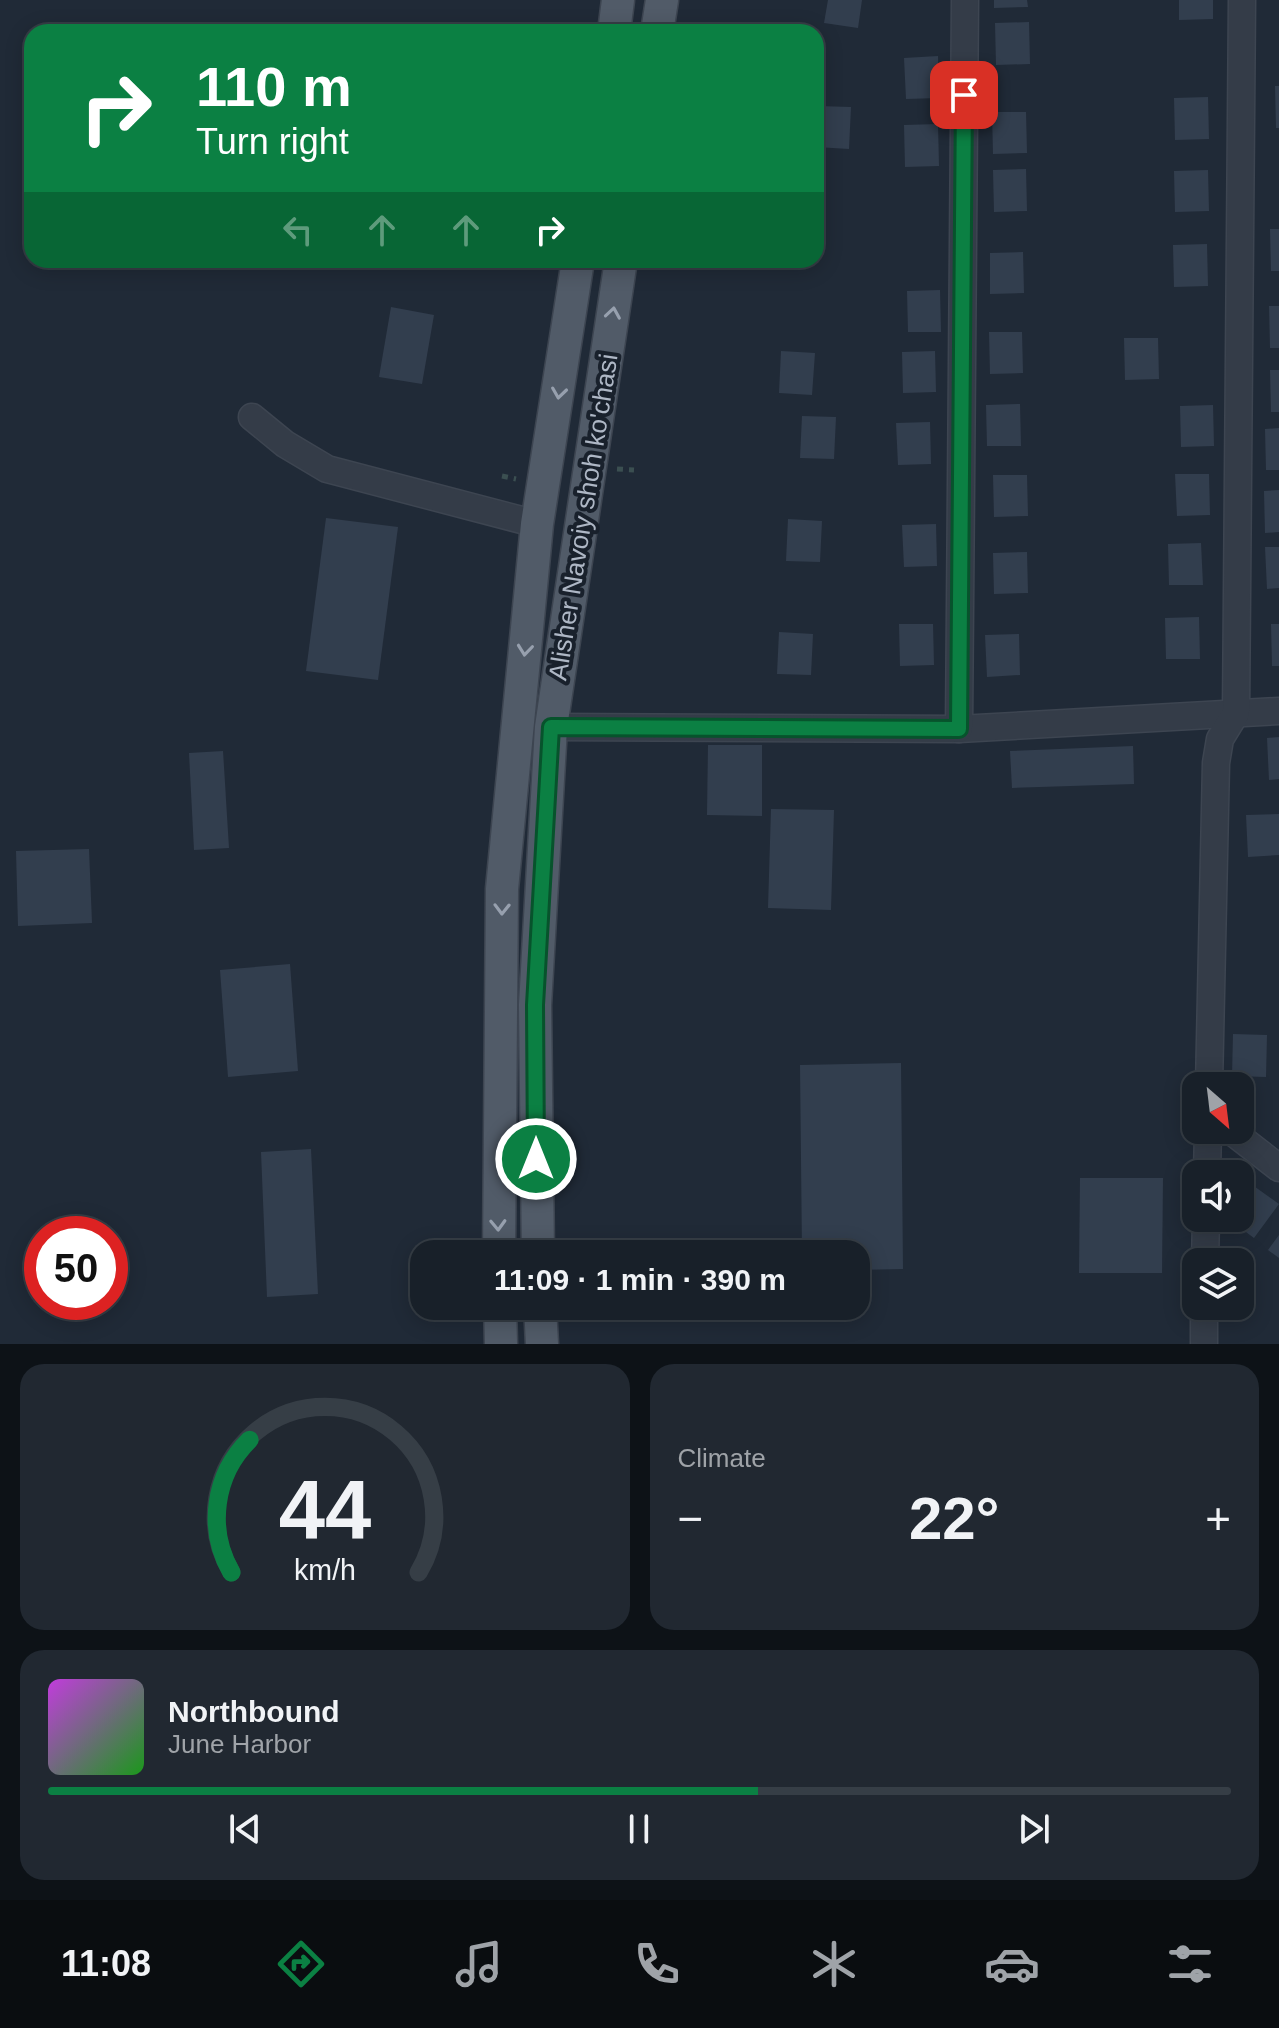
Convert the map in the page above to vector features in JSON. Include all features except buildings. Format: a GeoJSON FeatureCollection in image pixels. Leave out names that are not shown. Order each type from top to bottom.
{"type":"FeatureCollection","features":[{"type":"Feature","properties":{"kind":"main road"},"geometry":{"type":"LineString","coordinates":[[615,24],[618,0]]}},
{"type":"Feature","properties":{"kind":"main road"},"geometry":{"type":"LineString","coordinates":[[658,24],[662,0]]}},
{"type":"Feature","properties":{"kind":"main road","name":"Alisher Navoiy shoh ko'chasi"},"geometry":{"type":"LineString","coordinates":[[499,1240],[502,889],[537,524],[577,268]]}},
{"type":"Feature","properties":{"kind":"main road","name":"Alisher Navoiy shoh ko'chasi"},"geometry":{"type":"LineString","coordinates":[[538,1240],[535,1005],[551,727],[620,268]]}},
{"type":"Feature","properties":{"kind":"main road"},"geometry":{"type":"LineString","coordinates":[[500,1320],[501,1344]]}},
{"type":"Feature","properties":{"kind":"main road"},"geometry":{"type":"LineString","coordinates":[[541,1320],[542,1344]]}},
{"type":"Feature","properties":{"kind":"street"},"geometry":{"type":"LineString","coordinates":[[959,729],[965,0]]}},
{"type":"Feature","properties":{"kind":"street"},"geometry":{"type":"LineString","coordinates":[[1209,1072],[1216,763],[1220,739],[1236,713],[1242,0]]}},
{"type":"Feature","properties":{"kind":"street"},"geometry":{"type":"LineString","coordinates":[[252,417],[285,444],[327,469],[537,524]]}},
{"type":"Feature","properties":{"kind":"street"},"geometry":{"type":"LineString","coordinates":[[551,727],[959,729],[1279,711]]}},
{"type":"Feature","properties":{"kind":"street"},"geometry":{"type":"LineString","coordinates":[[1248,1144],[1279,1168]]}},
{"type":"Feature","properties":{"kind":"street"},"geometry":{"type":"LineString","coordinates":[[1204,1320],[1204,1344]]}},
{"type":"Feature","properties":{"kind":"path"},"geometry":{"type":"LineString","coordinates":[[612,469],[634,470]]}},
{"type":"Feature","properties":{"kind":"route"},"geometry":{"type":"LineString","coordinates":[[536,1159],[535,1005],[551,727],[959,729],[964,95]]}}]}
